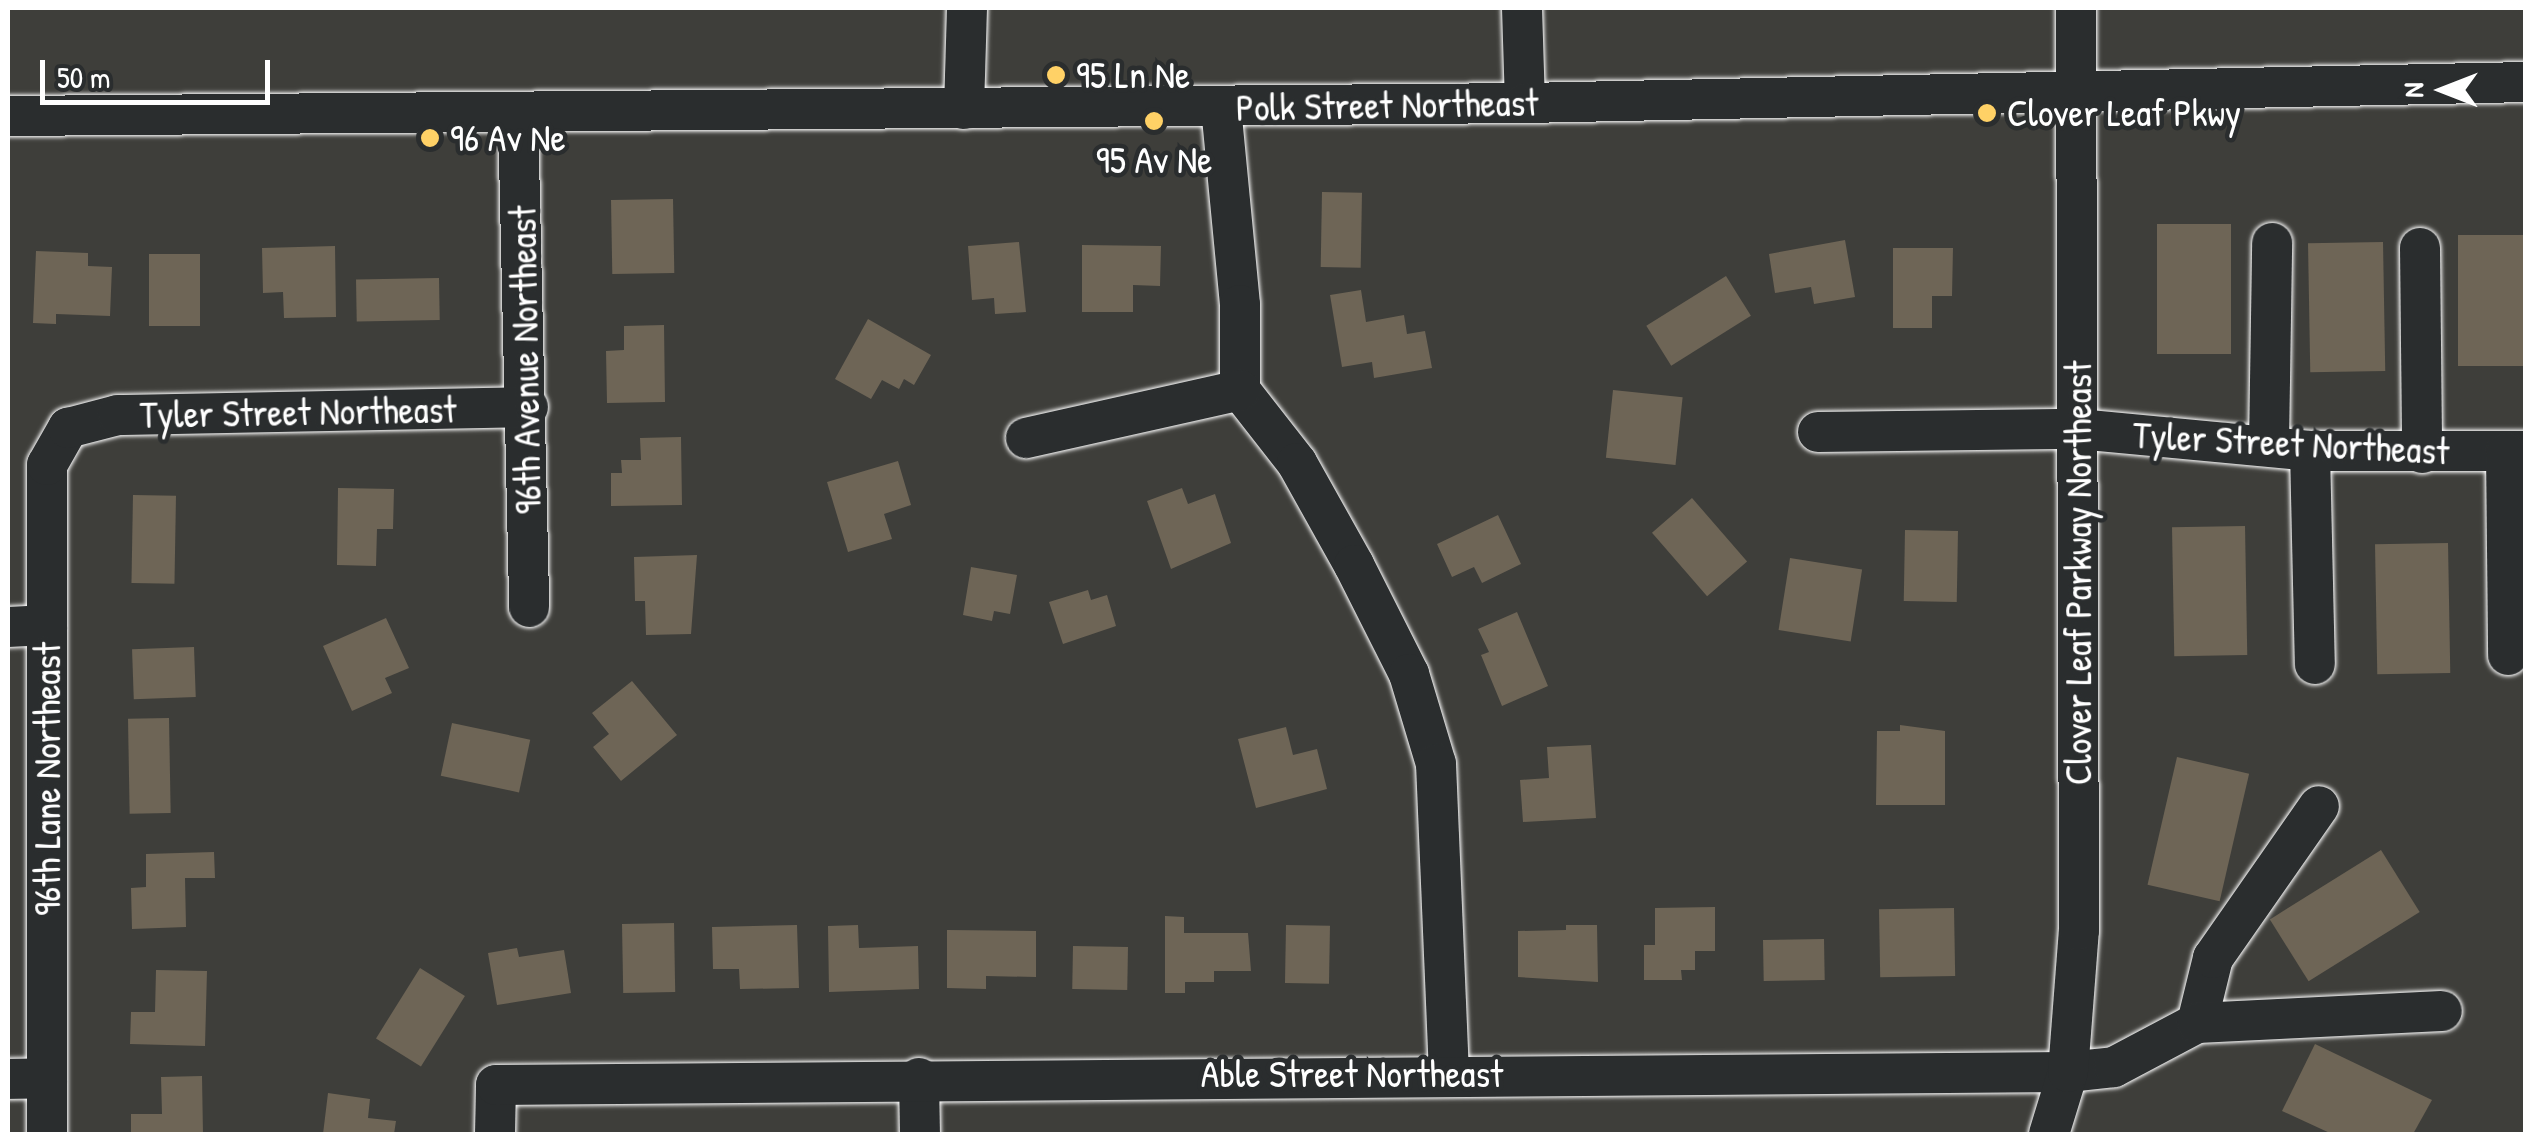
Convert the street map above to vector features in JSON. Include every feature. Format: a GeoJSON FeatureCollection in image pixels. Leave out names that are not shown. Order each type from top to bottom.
{"type":"FeatureCollection","features":[{"type":"Feature","properties":{"kind":"street"},"geometry":{"type":"LineString","coordinates":[[964,109],[967,8]]}},
{"type":"Feature","properties":{"kind":"street"},"geometry":{"type":"LineString","coordinates":[[1522,8],[1525,103]]}},
{"type":"Feature","properties":{"kind":"street","name":"Clover Leaf Parkway Northeast"},"geometry":{"type":"LineString","coordinates":[[2049,1134],[2068,1072],[2079,930],[2076,8]]}},
{"type":"Feature","properties":{"kind":"street","name":"Polk Street Northeast"},"geometry":{"type":"LineString","coordinates":[[8,116],[1525,103],[2526,82]]}},
{"type":"Feature","properties":{"kind":"street"},"geometry":{"type":"LineString","coordinates":[[1221,106],[1240,305],[1240,390],[1297,463],[1414,692],[1436,764],[1448,1073]]}},
{"type":"Feature","properties":{"kind":"street","name":"96th Avenue Northeast"},"geometry":{"type":"LineString","coordinates":[[518,113],[528,407],[529,607]]}},
{"type":"Feature","properties":{"kind":"street"},"geometry":{"type":"LineString","coordinates":[[2269,445],[2272,243]]}},
{"type":"Feature","properties":{"kind":"street"},"geometry":{"type":"LineString","coordinates":[[2420,248],[2422,453]]}},
{"type":"Feature","properties":{"kind":"street"},"geometry":{"type":"LineString","coordinates":[[1026,438],[1240,390]]}},
{"type":"Feature","properties":{"kind":"street","name":"Tyler Street Northeast"},"geometry":{"type":"LineString","coordinates":[[68,428],[118,415],[528,407]]}},
{"type":"Feature","properties":{"kind":"street","name":"96th Lane Northeast"},"geometry":{"type":"LineString","coordinates":[[48,1134],[47,465],[68,428]]}},
{"type":"Feature","properties":{"kind":"street","name":"Tyler Street Northeast"},"geometry":{"type":"LineString","coordinates":[[1818,432],[2078,429],[2310,451],[2516,452]]}},
{"type":"Feature","properties":{"kind":"street"},"geometry":{"type":"LineString","coordinates":[[2310,451],[2315,664]]}},
{"type":"Feature","properties":{"kind":"street"},"geometry":{"type":"LineString","coordinates":[[2508,655],[2516,452]]}},
{"type":"Feature","properties":{"kind":"street"},"geometry":{"type":"LineString","coordinates":[[8,627],[48,625]]}},
{"type":"Feature","properties":{"kind":"street"},"geometry":{"type":"LineString","coordinates":[[2319,806],[2213,958],[2197,1023],[2442,1011]]}},
{"type":"Feature","properties":{"kind":"street","name":"Able Street Northeast"},"geometry":{"type":"LineString","coordinates":[[494,1134],[496,1086],[1448,1073],[2068,1072],[2114,1067],[2197,1023]]}},
{"type":"Feature","properties":{"kind":"street"},"geometry":{"type":"LineString","coordinates":[[8,1079],[48,1078]]}},
{"type":"Feature","properties":{"kind":"street"},"geometry":{"type":"LineString","coordinates":[[919,1078],[920,1134]]}},
{"type":"Feature","properties":{"kind":"building"},"geometry":{"type":"Polygon","coordinates":[[[1322,192],[1362,193],[1361,268],[1321,267],[1322,192]]]}},
{"type":"Feature","properties":{"kind":"building"},"geometry":{"type":"Polygon","coordinates":[[[673,199],[674,273],[612,274],[611,200],[673,199]]]}},
{"type":"Feature","properties":{"kind":"building"},"geometry":{"type":"Polygon","coordinates":[[[2157,224],[2231,224],[2231,354],[2157,354],[2157,224]]]}},
{"type":"Feature","properties":{"kind":"building"},"geometry":{"type":"Polygon","coordinates":[[[2458,235],[2526,235],[2526,366],[2458,366],[2458,235]]]}},
{"type":"Feature","properties":{"kind":"building"},"geometry":{"type":"Polygon","coordinates":[[[1845,240],[1855,297],[1814,304],[1811,287],[1775,293],[1769,254],[1845,240]]]}},
{"type":"Feature","properties":{"kind":"building"},"geometry":{"type":"Polygon","coordinates":[[[1019,242],[1026,312],[995,314],[994,298],[972,300],[968,246],[1019,242]]]}},
{"type":"Feature","properties":{"kind":"building"},"geometry":{"type":"Polygon","coordinates":[[[2383,242],[2385,371],[2310,372],[2308,243],[2383,242]]]}},
{"type":"Feature","properties":{"kind":"building"},"geometry":{"type":"Polygon","coordinates":[[[1082,245],[1161,246],[1160,286],[1133,285],[1133,312],[1082,312],[1082,245]]]}},
{"type":"Feature","properties":{"kind":"building"},"geometry":{"type":"Polygon","coordinates":[[[335,246],[336,317],[284,318],[283,292],[263,293],[262,248],[335,246]]]}},
{"type":"Feature","properties":{"kind":"building"},"geometry":{"type":"Polygon","coordinates":[[[1893,248],[1953,248],[1952,296],[1932,296],[1932,328],[1893,328],[1893,248]]]}},
{"type":"Feature","properties":{"kind":"building"},"geometry":{"type":"Polygon","coordinates":[[[36,251],[88,253],[88,266],[112,267],[110,316],[56,314],[56,324],[33,323],[36,251]]]}},
{"type":"Feature","properties":{"kind":"building"},"geometry":{"type":"Polygon","coordinates":[[[149,254],[200,254],[200,326],[149,326],[149,254]]]}},
{"type":"Feature","properties":{"kind":"building"},"geometry":{"type":"Polygon","coordinates":[[[1726,276],[1751,316],[1671,366],[1646,326],[1726,276]]]}},
{"type":"Feature","properties":{"kind":"building"},"geometry":{"type":"Polygon","coordinates":[[[439,278],[440,320],[357,321],[356,279],[439,278]]]}},
{"type":"Feature","properties":{"kind":"building"},"geometry":{"type":"Polygon","coordinates":[[[1361,290],[1366,322],[1404,315],[1407,334],[1425,331],[1432,368],[1374,378],[1372,362],[1342,367],[1330,295],[1361,290]]]}},
{"type":"Feature","properties":{"kind":"building"},"geometry":{"type":"Polygon","coordinates":[[[868,319],[931,355],[914,385],[904,379],[899,389],[882,380],[871,399],[835,379],[868,319]]]}},
{"type":"Feature","properties":{"kind":"building"},"geometry":{"type":"Polygon","coordinates":[[[664,325],[665,402],[607,403],[606,351],[624,350],[624,326],[664,325]]]}},
{"type":"Feature","properties":{"kind":"building"},"geometry":{"type":"Polygon","coordinates":[[[1613,390],[1683,397],[1676,465],[1606,458],[1613,390]]]}},
{"type":"Feature","properties":{"kind":"building"},"geometry":{"type":"Polygon","coordinates":[[[681,437],[682,505],[611,506],[611,473],[622,473],[621,460],[641,460],[640,438],[681,437]]]}},
{"type":"Feature","properties":{"kind":"building"},"geometry":{"type":"Polygon","coordinates":[[[898,461],[911,505],[884,514],[892,539],[848,552],[827,482],[898,461]]]}},
{"type":"Feature","properties":{"kind":"building"},"geometry":{"type":"Polygon","coordinates":[[[338,488],[394,489],[393,529],[377,529],[376,566],[337,565],[338,488]]]}},
{"type":"Feature","properties":{"kind":"building"},"geometry":{"type":"Polygon","coordinates":[[[1182,488],[1188,504],[1215,494],[1231,543],[1171,569],[1147,501],[1182,488]]]}},
{"type":"Feature","properties":{"kind":"building"},"geometry":{"type":"Polygon","coordinates":[[[133,495],[176,496],[174,584],[131,583],[133,495]]]}},
{"type":"Feature","properties":{"kind":"building"},"geometry":{"type":"Polygon","coordinates":[[[1692,498],[1747,561],[1707,596],[1652,533],[1692,498]]]}},
{"type":"Feature","properties":{"kind":"building"},"geometry":{"type":"Polygon","coordinates":[[[1498,515],[1521,564],[1482,583],[1474,567],[1452,577],[1437,544],[1498,515]]]}},
{"type":"Feature","properties":{"kind":"building"},"geometry":{"type":"Polygon","coordinates":[[[2245,526],[2247,655],[2174,656],[2172,527],[2245,526]]]}},
{"type":"Feature","properties":{"kind":"building"},"geometry":{"type":"Polygon","coordinates":[[[1905,530],[1958,531],[1957,602],[1904,601],[1905,530]]]}},
{"type":"Feature","properties":{"kind":"building"},"geometry":{"type":"Polygon","coordinates":[[[2448,543],[2450,673],[2377,674],[2375,544],[2448,543]]]}},
{"type":"Feature","properties":{"kind":"building"},"geometry":{"type":"Polygon","coordinates":[[[697,555],[691,634],[646,635],[645,601],[635,601],[634,557],[697,555]]]}},
{"type":"Feature","properties":{"kind":"building"},"geometry":{"type":"Polygon","coordinates":[[[1790,558],[1862,569],[1851,642],[1779,630],[1790,558]]]}},
{"type":"Feature","properties":{"kind":"building"},"geometry":{"type":"Polygon","coordinates":[[[971,567],[1017,575],[1010,614],[994,611],[992,621],[963,615],[971,567]]]}},
{"type":"Feature","properties":{"kind":"building"},"geometry":{"type":"Polygon","coordinates":[[[1088,590],[1091,600],[1107,595],[1116,626],[1063,644],[1049,602],[1088,590]]]}},
{"type":"Feature","properties":{"kind":"building"},"geometry":{"type":"Polygon","coordinates":[[[1517,612],[1548,686],[1502,706],[1481,655],[1489,652],[1478,629],[1517,612]]]}},
{"type":"Feature","properties":{"kind":"building"},"geometry":{"type":"Polygon","coordinates":[[[386,618],[409,668],[385,678],[392,693],[352,711],[323,646],[386,618]]]}},
{"type":"Feature","properties":{"kind":"building"},"geometry":{"type":"Polygon","coordinates":[[[194,647],[196,697],[134,699],[132,649],[194,647]]]}},
{"type":"Feature","properties":{"kind":"building"},"geometry":{"type":"Polygon","coordinates":[[[632,681],[677,735],[621,781],[593,747],[609,734],[592,713],[632,681]]]}},
{"type":"Feature","properties":{"kind":"building"},"geometry":{"type":"Polygon","coordinates":[[[169,718],[171,813],[130,814],[128,719],[169,718]]]}},
{"type":"Feature","properties":{"kind":"building"},"geometry":{"type":"Polygon","coordinates":[[[452,723],[530,740],[519,792],[441,776],[452,723]]]}},
{"type":"Feature","properties":{"kind":"building"},"geometry":{"type":"Polygon","coordinates":[[[1900,725],[1945,731],[1945,805],[1876,805],[1877,731],[1900,731],[1900,725]]]}},
{"type":"Feature","properties":{"kind":"building"},"geometry":{"type":"Polygon","coordinates":[[[1286,727],[1293,755],[1317,749],[1327,789],[1256,808],[1238,739],[1286,727]]]}},
{"type":"Feature","properties":{"kind":"building"},"geometry":{"type":"Polygon","coordinates":[[[1591,745],[1596,818],[1523,822],[1520,780],[1549,778],[1547,747],[1591,745]]]}},
{"type":"Feature","properties":{"kind":"building"},"geometry":{"type":"Polygon","coordinates":[[[2177,757],[2249,774],[2220,901],[2148,885],[2177,757]]]}},
{"type":"Feature","properties":{"kind":"building"},"geometry":{"type":"Polygon","coordinates":[[[2381,850],[2420,912],[2309,981],[2270,919],[2381,850]]]}},
{"type":"Feature","properties":{"kind":"building"},"geometry":{"type":"Polygon","coordinates":[[[214,852],[215,878],[185,878],[186,927],[132,929],[131,888],[146,887],[146,854],[214,852]]]}},
{"type":"Feature","properties":{"kind":"building"},"geometry":{"type":"Polygon","coordinates":[[[1715,907],[1715,951],[1695,951],[1695,970],[1681,970],[1682,980],[1644,980],[1644,945],[1655,945],[1655,908],[1715,907]]]}},
{"type":"Feature","properties":{"kind":"building"},"geometry":{"type":"Polygon","coordinates":[[[1954,908],[1955,976],[1880,977],[1879,909],[1954,908]]]}},
{"type":"Feature","properties":{"kind":"building"},"geometry":{"type":"Polygon","coordinates":[[[1165,916],[1184,917],[1184,933],[1248,933],[1251,971],[1214,971],[1214,982],[1185,982],[1185,993],[1165,993],[1165,916]]]}},
{"type":"Feature","properties":{"kind":"building"},"geometry":{"type":"Polygon","coordinates":[[[674,923],[675,992],[623,993],[622,924],[674,923]]]}},
{"type":"Feature","properties":{"kind":"building"},"geometry":{"type":"Polygon","coordinates":[[[797,925],[799,988],[740,989],[739,969],[713,969],[712,927],[797,925]]]}},
{"type":"Feature","properties":{"kind":"building"},"geometry":{"type":"Polygon","coordinates":[[[858,925],[859,948],[918,946],[919,989],[829,992],[828,926],[858,925]]]}},
{"type":"Feature","properties":{"kind":"building"},"geometry":{"type":"Polygon","coordinates":[[[1286,925],[1330,926],[1329,984],[1285,983],[1286,925]]]}},
{"type":"Feature","properties":{"kind":"building"},"geometry":{"type":"Polygon","coordinates":[[[1566,925],[1597,925],[1598,982],[1518,977],[1518,931],[1566,930],[1566,925]]]}},
{"type":"Feature","properties":{"kind":"building"},"geometry":{"type":"Polygon","coordinates":[[[947,930],[1036,931],[1036,977],[986,976],[986,989],[947,988],[947,930]]]}},
{"type":"Feature","properties":{"kind":"building"},"geometry":{"type":"Polygon","coordinates":[[[1824,939],[1825,980],[1764,981],[1763,940],[1824,939]]]}},
{"type":"Feature","properties":{"kind":"building"},"geometry":{"type":"Polygon","coordinates":[[[1073,946],[1128,947],[1127,990],[1072,989],[1073,946]]]}},
{"type":"Feature","properties":{"kind":"building"},"geometry":{"type":"Polygon","coordinates":[[[517,948],[519,957],[564,950],[571,993],[497,1005],[488,953],[517,948]]]}},
{"type":"Feature","properties":{"kind":"building"},"geometry":{"type":"Polygon","coordinates":[[[420,968],[465,996],[421,1066],[376,1038],[420,968]]]}},
{"type":"Feature","properties":{"kind":"building"},"geometry":{"type":"Polygon","coordinates":[[[156,970],[207,971],[205,1046],[130,1044],[131,1012],[155,1012],[156,970]]]}},
{"type":"Feature","properties":{"kind":"building"},"geometry":{"type":"Polygon","coordinates":[[[2315,1044],[2432,1100],[2413,1134],[2332,1134],[2282,1111],[2315,1044]]]}},
{"type":"Feature","properties":{"kind":"building"},"geometry":{"type":"Polygon","coordinates":[[[202,1076],[203,1134],[131,1134],[131,1114],[162,1114],[161,1077],[202,1076]]]}},
{"type":"Feature","properties":{"kind":"building"},"geometry":{"type":"Polygon","coordinates":[[[328,1093],[370,1099],[368,1118],[396,1121],[394,1134],[323,1134],[328,1093]]]}},
{"type":"Feature","properties":{"kind":"place","name":"95 Ln Ne"},"geometry":{"type":"Point","coordinates":[1056,75]}},
{"type":"Feature","properties":{"kind":"place","name":"Clover Leaf Pkwy"},"geometry":{"type":"Point","coordinates":[1987,113]}},
{"type":"Feature","properties":{"kind":"place","name":"95 Av Ne"},"geometry":{"type":"Point","coordinates":[1154,121]}},
{"type":"Feature","properties":{"kind":"place","name":"96 Av Ne"},"geometry":{"type":"Point","coordinates":[430,138]}}]}
